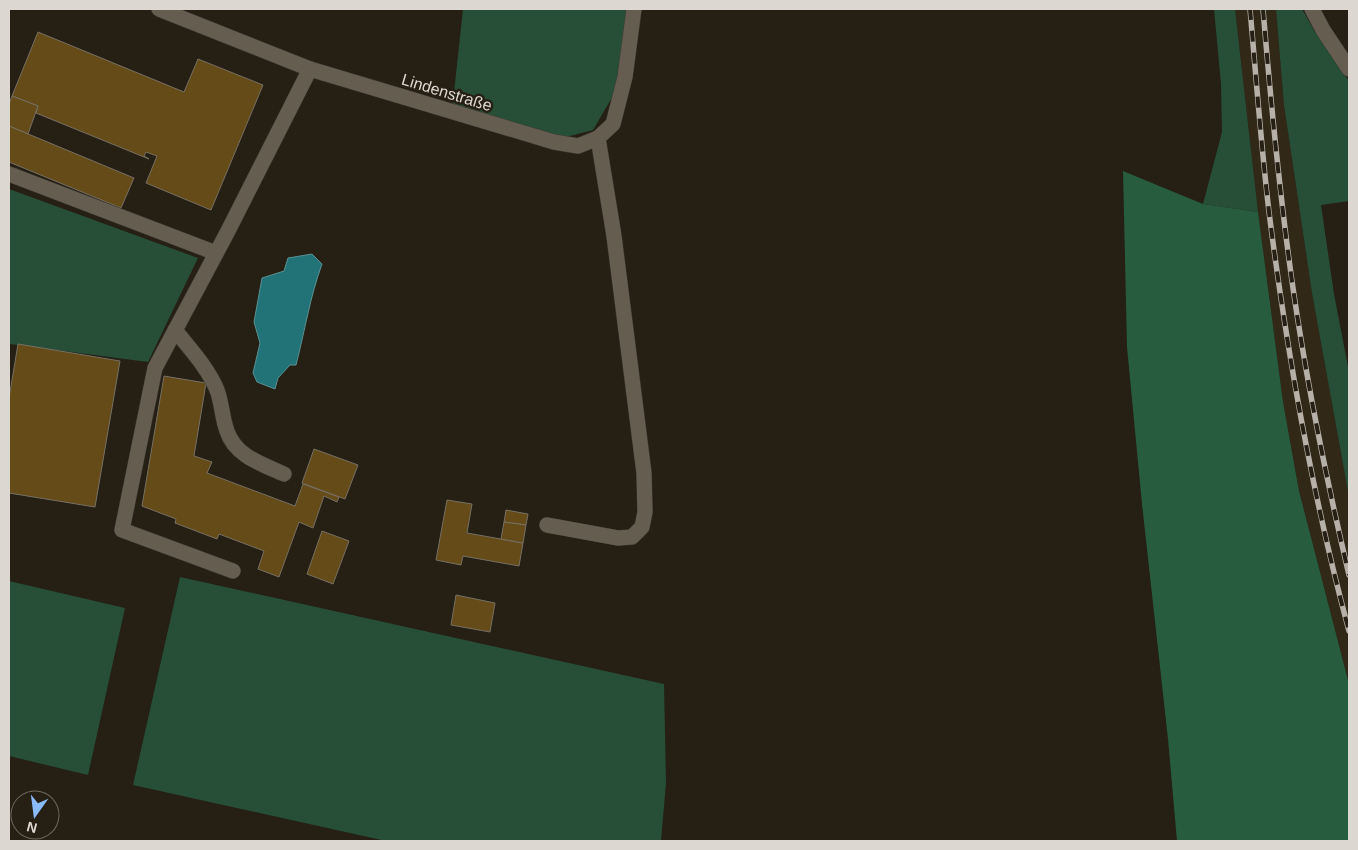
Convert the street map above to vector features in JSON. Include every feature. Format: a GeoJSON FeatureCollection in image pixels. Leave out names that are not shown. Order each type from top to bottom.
{"type":"FeatureCollection","features":[{"type":"Feature","properties":{"kind":"street","name":"Lindenstraße"},"geometry":{"type":"LineString","coordinates":[[159,9],[310,68],[554,142],[578,146],[598,138],[614,124],[625,78],[634,9]]}},
{"type":"Feature","properties":{"kind":"street"},"geometry":{"type":"LineString","coordinates":[[1312,9],[1323,30],[1349,69]]}},
{"type":"Feature","properties":{"kind":"street"},"geometry":{"type":"LineString","coordinates":[[233,571],[122,530],[155,368],[310,68]]}},
{"type":"Feature","properties":{"kind":"street"},"geometry":{"type":"LineString","coordinates":[[547,525],[618,538],[632,537],[642,527],[645,512],[644,473],[614,236],[598,138]]}},
{"type":"Feature","properties":{"kind":"street"},"geometry":{"type":"LineString","coordinates":[[9,174],[216,253]]}},
{"type":"Feature","properties":{"kind":"street"},"geometry":{"type":"LineString","coordinates":[[175,330],[207,371],[218,390],[227,431],[232,443],[244,455],[284,474]]}},
{"type":"Feature","properties":{"kind":"shaded area"},"geometry":{"type":"Polygon","coordinates":[[[1235,9],[1276,9],[1284,105],[1312,293],[1349,497],[1349,684],[1299,491],[1283,402],[1258,212],[1235,9]]]}},
{"type":"Feature","properties":{"kind":"green space"},"geometry":{"type":"Polygon","coordinates":[[[463,9],[633,9],[624,77],[593,130],[562,138],[452,111],[463,9]]]}},
{"type":"Feature","properties":{"kind":"green space"},"geometry":{"type":"Polygon","coordinates":[[[1214,9],[1235,9],[1258,212],[1203,204],[1222,132],[1221,84],[1214,9]]]}},
{"type":"Feature","properties":{"kind":"green space"},"geometry":{"type":"Polygon","coordinates":[[[1276,9],[1302,9],[1315,32],[1349,81],[1349,201],[1321,205],[1334,294],[1349,372],[1349,497],[1312,293],[1284,105],[1276,9]]]}},
{"type":"Feature","properties":{"kind":"green space"},"geometry":{"type":"Polygon","coordinates":[[[1123,171],[1203,204],[1258,212],[1283,402],[1299,491],[1349,684],[1349,841],[1177,841],[1127,347],[1123,171]]]}},
{"type":"Feature","properties":{"kind":"green space"},"geometry":{"type":"Polygon","coordinates":[[[9,189],[198,258],[148,362],[10,344],[9,346],[9,189]]]}},
{"type":"Feature","properties":{"kind":"green space"},"geometry":{"type":"Polygon","coordinates":[[[180,577],[664,684],[666,783],[661,841],[386,841],[133,785],[180,577]]]}},
{"type":"Feature","properties":{"kind":"green space"},"geometry":{"type":"Polygon","coordinates":[[[9,581],[125,608],[88,775],[9,756],[9,581]]]}},
{"type":"Feature","properties":{"kind":"water"},"geometry":{"type":"Polygon","coordinates":[[[312,254],[322,264],[296,365],[290,365],[278,378],[275,389],[257,382],[253,373],[260,343],[254,322],[262,278],[284,271],[288,258],[312,254]]]}},
{"type":"Feature","properties":{"kind":"building"},"geometry":{"type":"Polygon","coordinates":[[[38,32],[184,92],[198,59],[263,85],[211,210],[146,183],[157,156],[146,152],[144,156],[149,159],[36,113],[38,106],[12,96],[38,32]]]}},
{"type":"Feature","properties":{"kind":"building"},"geometry":{"type":"Polygon","coordinates":[[[12,96],[38,106],[28,134],[9,126],[9,104],[12,96]]]}},
{"type":"Feature","properties":{"kind":"building"},"geometry":{"type":"Polygon","coordinates":[[[9,126],[134,178],[121,208],[9,162],[9,126]]]}},
{"type":"Feature","properties":{"kind":"building"},"geometry":{"type":"Polygon","coordinates":[[[18,344],[120,361],[95,507],[9,493],[9,398],[18,344]]]}},
{"type":"Feature","properties":{"kind":"building"},"geometry":{"type":"Polygon","coordinates":[[[164,376],[206,383],[194,456],[212,462],[207,473],[295,506],[303,484],[339,497],[337,502],[324,496],[313,528],[299,522],[279,577],[258,569],[264,551],[219,534],[217,539],[175,523],[176,519],[142,506],[164,376]]]}},
{"type":"Feature","properties":{"kind":"building"},"geometry":{"type":"Polygon","coordinates":[[[314,449],[358,465],[345,499],[302,483],[314,449]]]}},
{"type":"Feature","properties":{"kind":"building"},"geometry":{"type":"Polygon","coordinates":[[[447,500],[472,504],[467,533],[523,543],[519,566],[463,556],[461,565],[436,560],[447,500]]]}},
{"type":"Feature","properties":{"kind":"building"},"geometry":{"type":"Polygon","coordinates":[[[506,510],[528,514],[526,525],[504,522],[506,510]]]}},
{"type":"Feature","properties":{"kind":"building"},"geometry":{"type":"Polygon","coordinates":[[[504,522],[526,525],[523,543],[501,539],[504,522]]]}},
{"type":"Feature","properties":{"kind":"building"},"geometry":{"type":"Polygon","coordinates":[[[322,531],[349,541],[333,584],[307,574],[322,531]]]}},
{"type":"Feature","properties":{"kind":"building"},"geometry":{"type":"Polygon","coordinates":[[[456,595],[495,603],[490,632],[451,625],[456,595]]]}},
{"type":"Feature","properties":{"kind":"railway"},"geometry":{"type":"LineString","coordinates":[[1250,9],[1266,187],[1292,370],[1323,528],[1349,631]]}},
{"type":"Feature","properties":{"kind":"railway"},"geometry":{"type":"LineString","coordinates":[[1263,9],[1276,152],[1294,295],[1305,365],[1349,575]]}}]}
